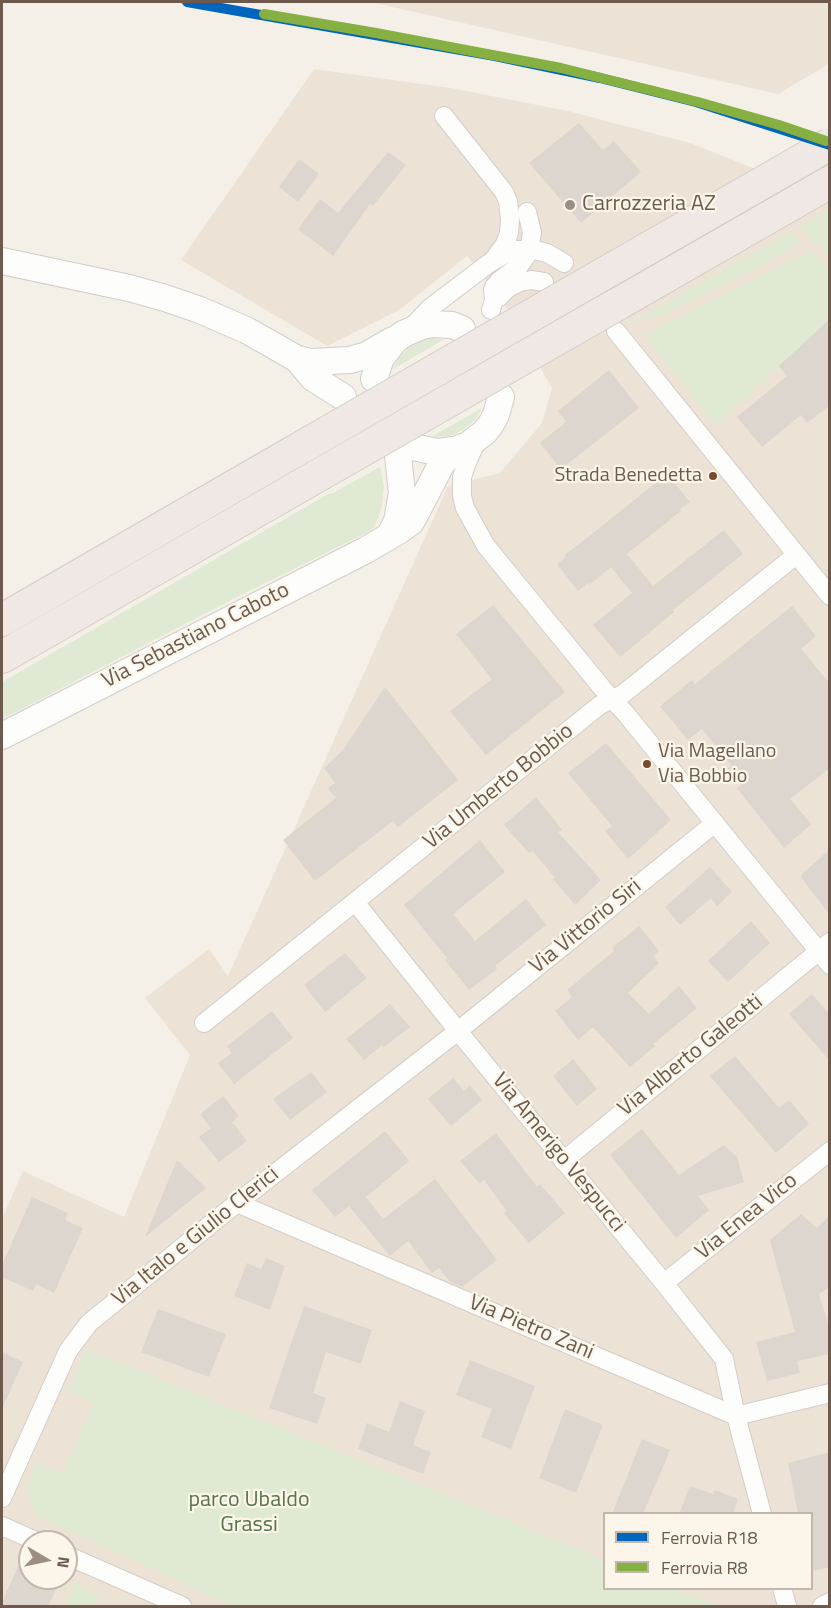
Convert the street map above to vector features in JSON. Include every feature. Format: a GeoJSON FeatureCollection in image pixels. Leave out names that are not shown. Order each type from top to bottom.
{"type":"FeatureCollection","features":[{"type":"Feature","properties":{"kind":"highway"},"geometry":{"type":"LineString","coordinates":[[2,620],[830,144]]}},
{"type":"Feature","properties":{"kind":"highway"},"geometry":{"type":"LineString","coordinates":[[2,657],[830,182]]}},
{"type":"Feature","properties":{"kind":"street"},"geometry":{"type":"LineString","coordinates":[[444,116],[504,192],[508,201],[509,233],[501,250],[488,264]]}},
{"type":"Feature","properties":{"kind":"street"},"geometry":{"type":"LineString","coordinates":[[374,379],[381,358],[394,341],[430,308],[488,264],[510,252],[530,250],[547,253],[567,265],[545,243],[522,205],[504,192]]}},
{"type":"Feature","properties":{"kind":"street"},"geometry":{"type":"LineString","coordinates":[[527,212],[532,231],[530,250],[522,262],[494,287],[494,303],[490,311],[503,292],[514,284],[531,280],[544,282]]}},
{"type":"Feature","properties":{"kind":"street"},"geometry":{"type":"LineString","coordinates":[[2,261],[113,284],[184,304],[246,330],[297,359],[310,362],[356,359],[422,326],[432,324],[462,329]]}},
{"type":"Feature","properties":{"kind":"street"},"geometry":{"type":"LineString","coordinates":[[616,331],[830,596]]}},
{"type":"Feature","properties":{"kind":"street"},"geometry":{"type":"LineString","coordinates":[[297,359],[312,378],[343,397]]}},
{"type":"Feature","properties":{"kind":"street"},"geometry":{"type":"LineString","coordinates":[[501,397],[496,415],[468,458],[462,483],[465,508],[478,532],[603,689],[826,953]]}},
{"type":"Feature","properties":{"kind":"street","name":"Via Sebastiano Caboto"},"geometry":{"type":"LineString","coordinates":[[2,736],[366,550],[400,530],[411,522],[442,463],[450,454],[468,445],[485,432]]}},
{"type":"Feature","properties":{"kind":"street"},"geometry":{"type":"LineString","coordinates":[[390,535],[397,521],[406,452],[447,452],[462,447]]}},
{"type":"Feature","properties":{"kind":"street","name":"Via Umberto Bobbio"},"geometry":{"type":"LineString","coordinates":[[204,1023],[600,705],[623,694],[796,555]]}},
{"type":"Feature","properties":{"kind":"street","name":"Via Vittorio Siri"},"geometry":{"type":"LineString","coordinates":[[458,1031],[715,823]]}},
{"type":"Feature","properties":{"kind":"street","name":"Via Amerigo Vespucci"},"geometry":{"type":"LineString","coordinates":[[355,902],[724,1359],[736,1416],[761,1512]]}},
{"type":"Feature","properties":{"kind":"street","name":"Via Alberto Galeotti"},"geometry":{"type":"LineString","coordinates":[[563,1161],[826,953]]}},
{"type":"Feature","properties":{"kind":"street","name":"Via Italo e Giulio Clerici"},"geometry":{"type":"LineString","coordinates":[[2,1498],[68,1351],[89,1323],[237,1203],[458,1031]]}},
{"type":"Feature","properties":{"kind":"street","name":"Via Enea Vico"},"geometry":{"type":"LineString","coordinates":[[664,1282],[830,1151]]}},
{"type":"Feature","properties":{"kind":"street","name":"Via Pietro Zani"},"geometry":{"type":"LineString","coordinates":[[237,1203],[736,1416]]}},
{"type":"Feature","properties":{"kind":"street"},"geometry":{"type":"LineString","coordinates":[[736,1416],[830,1393]]}},
{"type":"Feature","properties":{"kind":"street"},"geometry":{"type":"LineString","coordinates":[[2,1526],[18,1533]]}},
{"type":"Feature","properties":{"kind":"street"},"geometry":{"type":"LineString","coordinates":[[78,1560],[182,1606]]}},
{"type":"Feature","properties":{"kind":"street"},"geometry":{"type":"LineString","coordinates":[[783,1590],[787,1606]]}},
{"type":"Feature","properties":{"kind":"street"},"geometry":{"type":"LineString","coordinates":[[822,1606],[830,1602]]}},
{"type":"Feature","properties":{"kind":"shaded area"},"geometry":{"type":"Polygon","coordinates":[[[370,2],[829,2],[829,64],[778,94],[370,2]]]}},
{"type":"Feature","properties":{"kind":"shaded area"},"geometry":{"type":"Polygon","coordinates":[[[314,69],[451,88],[568,111],[690,143],[829,198],[829,1606],[2,1606],[2,1219],[23,1171],[124,1217],[190,1055],[145,998],[209,949],[228,976],[448,486],[500,473],[542,423],[552,388],[502,301],[467,256],[399,310],[327,346],[181,260],[314,69]]]}},
{"type":"Feature","properties":{"kind":"green space"},"geometry":{"type":"Polygon","coordinates":[[[829,209],[829,255],[799,227],[829,209]]]}},
{"type":"Feature","properties":{"kind":"green space"},"geometry":{"type":"Polygon","coordinates":[[[791,231],[798,240],[791,249],[668,313],[629,324],[791,231]]]}},
{"type":"Feature","properties":{"kind":"green space"},"geometry":{"type":"Polygon","coordinates":[[[809,252],[816,254],[829,269],[829,319],[716,425],[644,335],[809,252]]]}},
{"type":"Feature","properties":{"kind":"green space"},"geometry":{"type":"Polygon","coordinates":[[[432,338],[445,339],[393,369],[398,358],[410,346],[432,338]]]}},
{"type":"Feature","properties":{"kind":"green space"},"geometry":{"type":"Polygon","coordinates":[[[482,408],[475,420],[463,430],[450,436],[431,437],[482,408]]]}},
{"type":"Feature","properties":{"kind":"green space"},"geometry":{"type":"Polygon","coordinates":[[[380,467],[384,487],[382,505],[378,519],[368,532],[2,719],[2,682],[330,493],[380,467]]]}},
{"type":"Feature","properties":{"kind":"green space","name":"parco Ubaldo Grassi"},"geometry":{"type":"Polygon","coordinates":[[[86,1349],[603,1560],[603,1590],[676,1590],[718,1606],[233,1606],[78,1534],[78,1530],[68,1530],[36,1515],[26,1491],[36,1462],[62,1473],[94,1403],[68,1390],[86,1349]]]}},
{"type":"Feature","properties":{"kind":"green space"},"geometry":{"type":"Polygon","coordinates":[[[78,1581],[80,1588],[100,1597],[95,1606],[65,1606],[72,1590],[78,1590],[78,1581]]]}},
{"type":"Feature","properties":{"kind":"building"},"geometry":{"type":"Polygon","coordinates":[[[579,123],[603,150],[614,141],[641,172],[581,223],[529,163],[579,123]]]}},
{"type":"Feature","properties":{"kind":"building"},"geometry":{"type":"Polygon","coordinates":[[[388,152],[406,165],[373,206],[370,204],[333,256],[298,229],[320,199],[338,213],[388,152]]]}},
{"type":"Feature","properties":{"kind":"building"},"geometry":{"type":"Polygon","coordinates":[[[299,159],[319,174],[298,202],[279,187],[299,159]]]}},
{"type":"Feature","properties":{"kind":"building"},"geometry":{"type":"Polygon","coordinates":[[[830,319],[830,405],[807,423],[801,415],[762,447],[737,417],[787,376],[779,366],[830,319]]]}},
{"type":"Feature","properties":{"kind":"building"},"geometry":{"type":"Polygon","coordinates":[[[609,370],[639,408],[561,469],[540,443],[566,422],[558,411],[609,370]]]}},
{"type":"Feature","properties":{"kind":"building"},"geometry":{"type":"Polygon","coordinates":[[[668,475],[690,502],[627,554],[653,586],[724,530],[743,554],[673,610],[674,612],[620,657],[593,625],[632,593],[611,567],[578,591],[557,564],[566,557],[565,555],[668,475]]]}},
{"type":"Feature","properties":{"kind":"building"},"geometry":{"type":"Polygon","coordinates":[[[493,605],[565,692],[486,755],[450,711],[492,679],[456,634],[493,605]]]}},
{"type":"Feature","properties":{"kind":"building"},"geometry":{"type":"Polygon","coordinates":[[[792,606],[816,636],[801,649],[830,684],[830,768],[790,799],[811,824],[784,848],[737,788],[741,785],[728,768],[731,765],[702,729],[688,740],[660,706],[692,680],[695,684],[792,606]]]}},
{"type":"Feature","properties":{"kind":"building"},"geometry":{"type":"Polygon","coordinates":[[[385,687],[458,780],[398,827],[393,821],[315,881],[283,840],[336,798],[328,788],[335,783],[324,768],[343,750],[385,687]]]}},
{"type":"Feature","properties":{"kind":"building"},"geometry":{"type":"Polygon","coordinates":[[[606,743],[671,820],[628,859],[605,831],[612,826],[568,773],[606,743]]]}},
{"type":"Feature","properties":{"kind":"building"},"geometry":{"type":"Polygon","coordinates":[[[536,797],[562,830],[558,832],[601,880],[575,905],[533,851],[529,853],[504,825],[536,797]]]}},
{"type":"Feature","properties":{"kind":"building"},"geometry":{"type":"Polygon","coordinates":[[[480,840],[505,872],[453,914],[475,941],[526,899],[546,925],[495,966],[497,969],[469,990],[445,960],[447,958],[404,905],[480,840]]]}},
{"type":"Feature","properties":{"kind":"building"},"geometry":{"type":"Polygon","coordinates":[[[830,849],[830,915],[800,876],[830,849]]]}},
{"type":"Feature","properties":{"kind":"building"},"geometry":{"type":"Polygon","coordinates":[[[710,867],[732,892],[717,906],[711,898],[680,925],[665,907],[710,867]]]}},
{"type":"Feature","properties":{"kind":"building"},"geometry":{"type":"Polygon","coordinates":[[[751,921],[770,943],[728,982],[708,961],[751,921]]]}},
{"type":"Feature","properties":{"kind":"building"},"geometry":{"type":"Polygon","coordinates":[[[639,926],[659,951],[653,956],[659,963],[628,993],[649,1014],[679,986],[697,1008],[653,1044],[655,1046],[630,1067],[593,1027],[578,1040],[555,1011],[572,997],[567,990],[614,951],[612,948],[639,926]]]}},
{"type":"Feature","properties":{"kind":"building"},"geometry":{"type":"Polygon","coordinates":[[[345,953],[367,978],[325,1012],[304,985],[345,953]]]}},
{"type":"Feature","properties":{"kind":"building"},"geometry":{"type":"Polygon","coordinates":[[[812,994],[830,1015],[830,1061],[789,1014],[812,994]]]}},
{"type":"Feature","properties":{"kind":"building"},"geometry":{"type":"Polygon","coordinates":[[[390,1004],[410,1027],[364,1060],[346,1039],[390,1004]]]}},
{"type":"Feature","properties":{"kind":"building"},"geometry":{"type":"Polygon","coordinates":[[[272,1011],[293,1038],[234,1084],[218,1063],[232,1053],[227,1046],[272,1011]]]}},
{"type":"Feature","properties":{"kind":"building"},"geometry":{"type":"Polygon","coordinates":[[[735,1056],[779,1108],[789,1100],[809,1124],[776,1153],[710,1076],[735,1056]]]}},
{"type":"Feature","properties":{"kind":"building"},"geometry":{"type":"Polygon","coordinates":[[[573,1059],[597,1089],[577,1106],[553,1076],[573,1059]]]}},
{"type":"Feature","properties":{"kind":"building"},"geometry":{"type":"Polygon","coordinates":[[[311,1072],[327,1092],[290,1120],[273,1099],[311,1072]]]}},
{"type":"Feature","properties":{"kind":"building"},"geometry":{"type":"Polygon","coordinates":[[[453,1078],[464,1091],[470,1085],[482,1100],[451,1126],[428,1099],[453,1078]]]}},
{"type":"Feature","properties":{"kind":"building"},"geometry":{"type":"Polygon","coordinates":[[[223,1096],[239,1116],[232,1122],[247,1141],[219,1162],[199,1137],[211,1128],[200,1114],[223,1096]]]}},
{"type":"Feature","properties":{"kind":"building"},"geometry":{"type":"Polygon","coordinates":[[[642,1129],[679,1175],[724,1145],[737,1157],[744,1182],[698,1196],[709,1210],[676,1238],[610,1155],[642,1129]]]}},
{"type":"Feature","properties":{"kind":"building"},"geometry":{"type":"Polygon","coordinates":[[[385,1131],[409,1161],[366,1197],[383,1219],[435,1179],[497,1260],[462,1287],[449,1281],[439,1268],[432,1273],[408,1241],[390,1256],[349,1206],[335,1217],[312,1190],[385,1131]]]}},
{"type":"Feature","properties":{"kind":"building"},"geometry":{"type":"Polygon","coordinates":[[[496,1133],[537,1187],[540,1184],[565,1213],[529,1243],[504,1213],[507,1211],[484,1180],[480,1184],[460,1161],[496,1133]]]}},
{"type":"Feature","properties":{"kind":"building"},"geometry":{"type":"Polygon","coordinates":[[[177,1160],[206,1188],[145,1237],[177,1160]]]}},
{"type":"Feature","properties":{"kind":"building"},"geometry":{"type":"Polygon","coordinates":[[[32,1197],[68,1213],[65,1220],[83,1228],[54,1293],[36,1284],[33,1291],[2,1277],[2,1265],[32,1197]]]}},
{"type":"Feature","properties":{"kind":"building"},"geometry":{"type":"Polygon","coordinates":[[[801,1214],[817,1228],[830,1215],[830,1287],[819,1294],[830,1330],[830,1354],[797,1361],[800,1373],[767,1381],[756,1342],[795,1332],[770,1240],[801,1214]]]}},
{"type":"Feature","properties":{"kind":"building"},"geometry":{"type":"Polygon","coordinates":[[[266,1258],[285,1266],[270,1310],[234,1296],[247,1263],[261,1269],[266,1258]]]}},
{"type":"Feature","properties":{"kind":"building"},"geometry":{"type":"Polygon","coordinates":[[[304,1306],[372,1330],[361,1364],[326,1352],[313,1393],[326,1398],[317,1424],[269,1408],[304,1306]]]}},
{"type":"Feature","properties":{"kind":"building"},"geometry":{"type":"Polygon","coordinates":[[[158,1309],[226,1334],[209,1377],[141,1352],[158,1309]]]}},
{"type":"Feature","properties":{"kind":"building"},"geometry":{"type":"Polygon","coordinates":[[[2,1352],[23,1362],[2,1409],[2,1352]]]}},
{"type":"Feature","properties":{"kind":"building"},"geometry":{"type":"Polygon","coordinates":[[[470,1360],[535,1386],[511,1449],[481,1437],[492,1409],[456,1395],[470,1360]]]}},
{"type":"Feature","properties":{"kind":"building"},"geometry":{"type":"Polygon","coordinates":[[[400,1401],[425,1411],[413,1445],[431,1452],[423,1474],[358,1449],[367,1423],[389,1432],[400,1401]]]}},
{"type":"Feature","properties":{"kind":"building"},"geometry":{"type":"Polygon","coordinates":[[[565,1409],[603,1425],[576,1493],[539,1478],[565,1409]]]}},
{"type":"Feature","properties":{"kind":"building"},"geometry":{"type":"Polygon","coordinates":[[[642,1439],[670,1450],[644,1512],[613,1512],[642,1439]]]}},
{"type":"Feature","properties":{"kind":"building"},"geometry":{"type":"Polygon","coordinates":[[[830,1452],[830,1567],[813,1571],[813,1512],[798,1512],[788,1463],[830,1452]]]}},
{"type":"Feature","properties":{"kind":"building"},"geometry":{"type":"Polygon","coordinates":[[[690,1486],[713,1494],[715,1490],[738,1499],[734,1512],[680,1512],[690,1486]]]}},
{"type":"Feature","properties":{"kind":"building"},"geometry":{"type":"Polygon","coordinates":[[[18,1567],[18,1590],[56,1590],[48,1606],[2,1606],[18,1567]]]}},
{"type":"Feature","properties":{"kind":"rail line","name":"R18"},"geometry":{"type":"LineString","coordinates":[[187,2],[495,56],[600,78],[696,102],[830,145]]}},
{"type":"Feature","properties":{"kind":"rail line","name":"R8"},"geometry":{"type":"LineString","coordinates":[[264,14],[561,68],[698,102],[826,141]]}},
{"type":"Feature","properties":{"kind":"place","name":"Carrozzeria AZ"},"geometry":{"type":"Point","coordinates":[570,205]}},
{"type":"Feature","properties":{"kind":"place","name":"Strada Benedetta"},"geometry":{"type":"Point","coordinates":[713,476]}},
{"type":"Feature","properties":{"kind":"place","name":"Via Magellano Via Bobbio"},"geometry":{"type":"Point","coordinates":[647,764]}}]}
